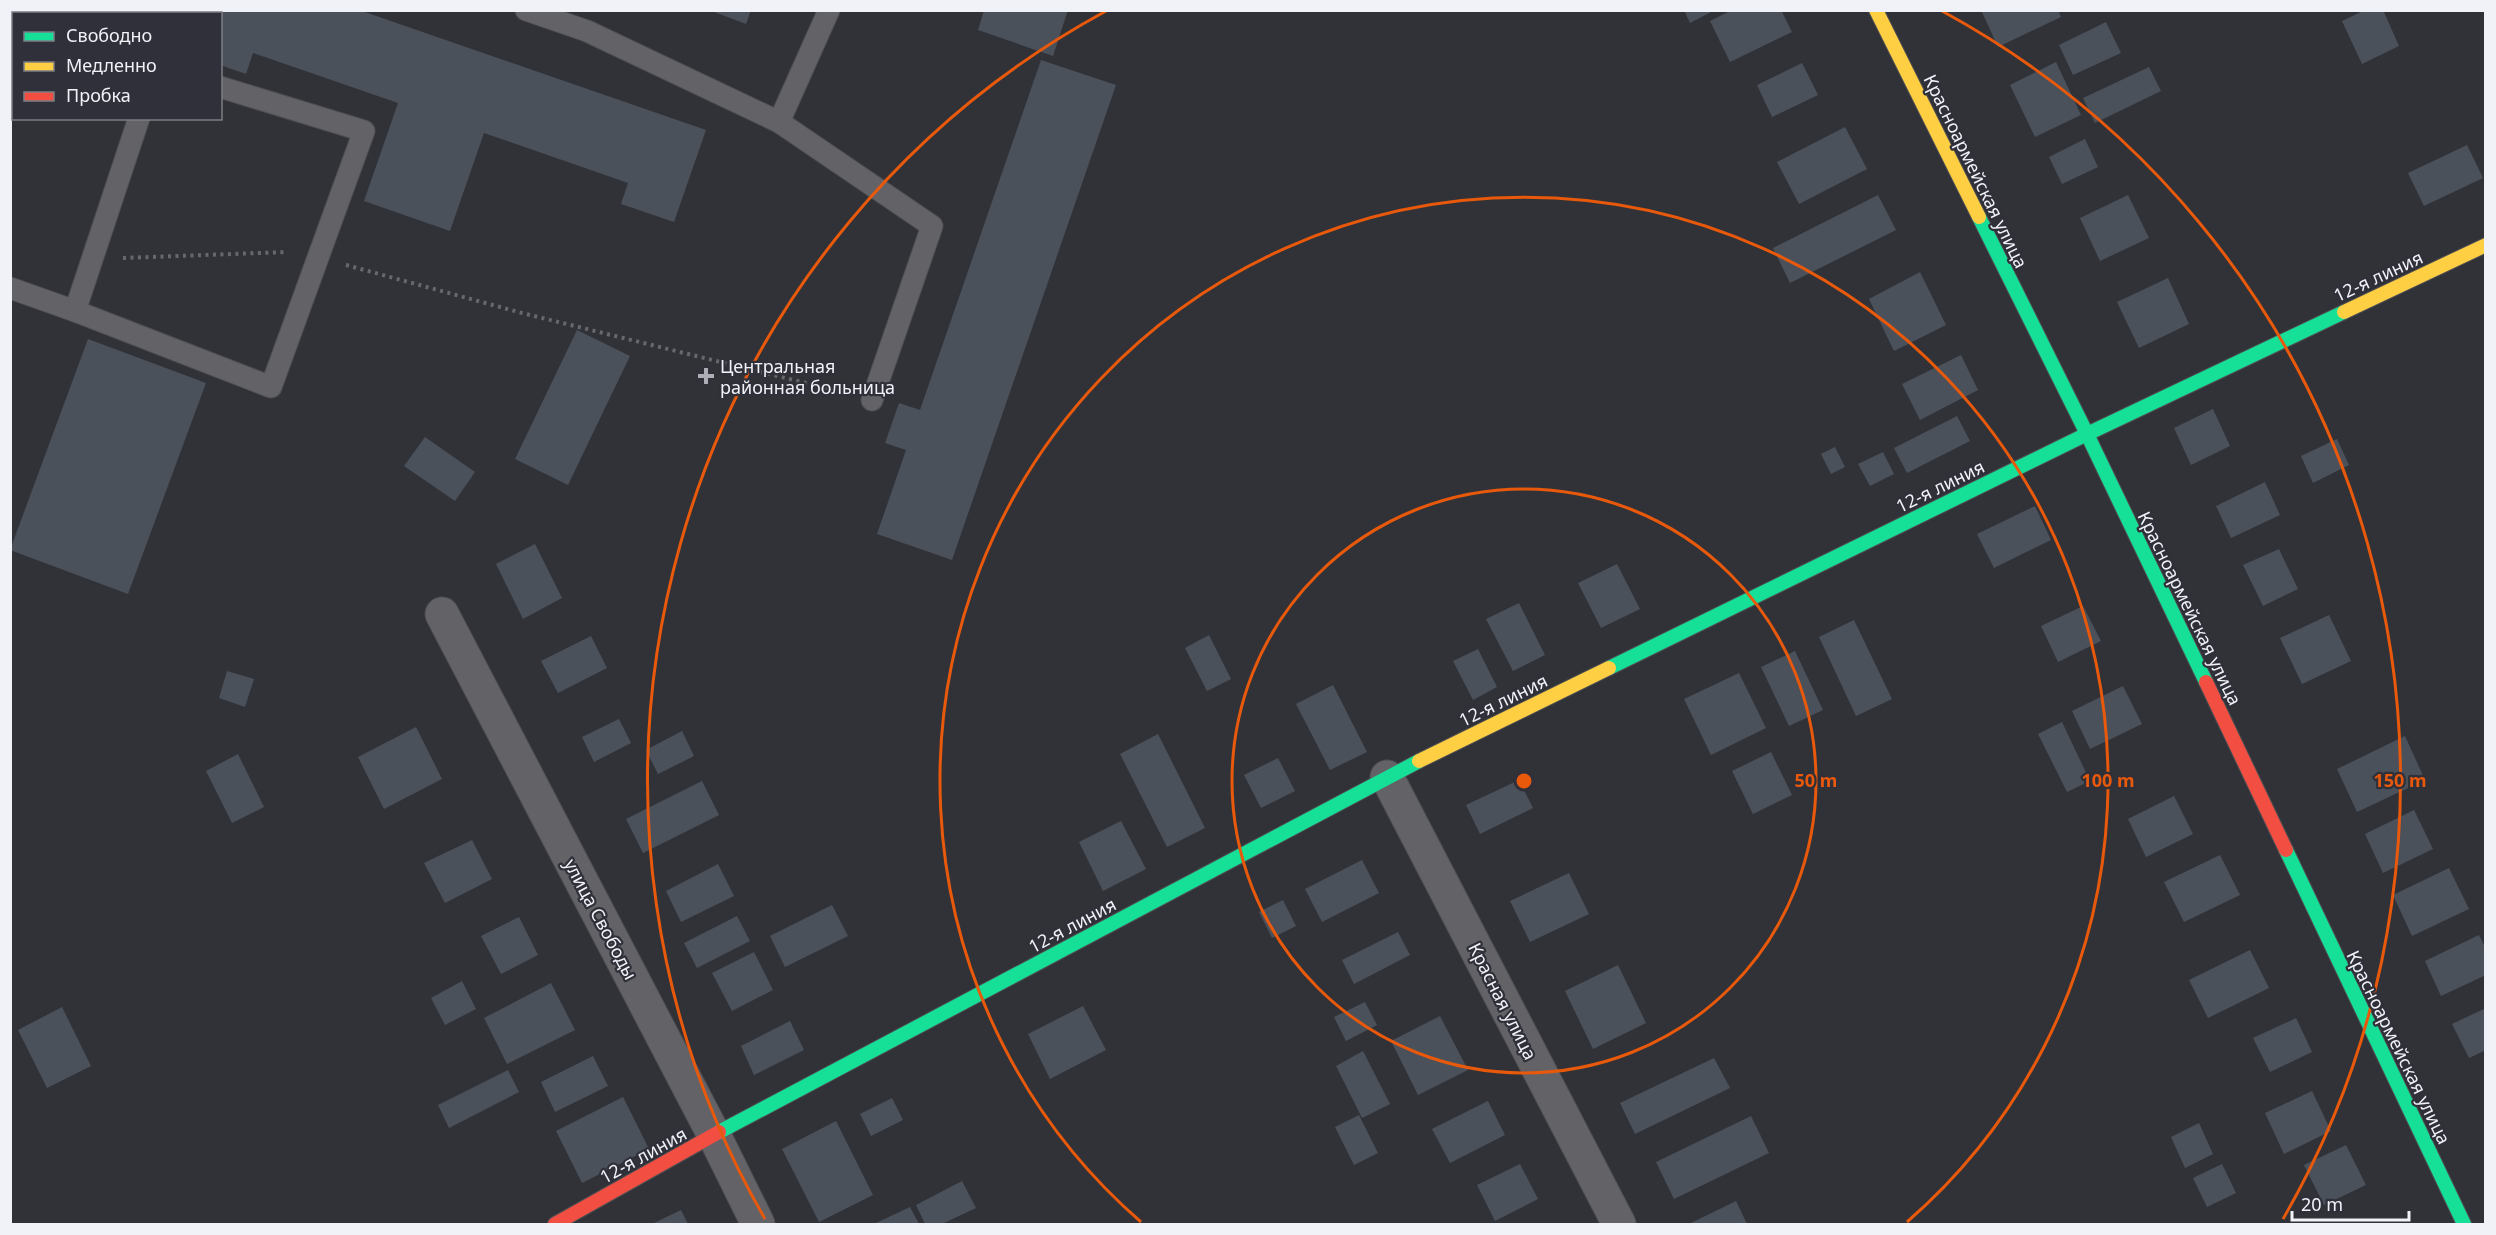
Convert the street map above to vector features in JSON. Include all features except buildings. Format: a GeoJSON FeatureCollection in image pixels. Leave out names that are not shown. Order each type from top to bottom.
{"type":"FeatureCollection","features":[{"type":"Feature","properties":{"kind":"street","name":"Красноармейская улица"},"geometry":{"type":"LineString","coordinates":[[1876,10],[2087,434],[2464,1224]]}},
{"type":"Feature","properties":{"kind":"street","name":"12-я линия"},"geometry":{"type":"LineString","coordinates":[[555,1224],[714,1136],[1386,777],[2087,434],[2486,244]]}},
{"type":"Feature","properties":{"kind":"street","name":"улица Свободы"},"geometry":{"type":"LineString","coordinates":[[442,614],[758,1224]]}},
{"type":"Feature","properties":{"kind":"street","name":"Красная улица"},"geometry":{"type":"LineString","coordinates":[[1386,777],[1619,1224]]}},
{"type":"Feature","properties":{"kind":"lane"},"geometry":{"type":"LineString","coordinates":[[526,10],[587,31],[779,122],[932,226],[872,400]]}},
{"type":"Feature","properties":{"kind":"lane"},"geometry":{"type":"LineString","coordinates":[[779,122],[829,10]]}},
{"type":"Feature","properties":{"kind":"lane"},"geometry":{"type":"LineString","coordinates":[[10,288],[272,387],[364,131],[222,88]]}},
{"type":"Feature","properties":{"kind":"lane"},"geometry":{"type":"LineString","coordinates":[[75,311],[138,120]]}},
{"type":"Feature","properties":{"kind":"path"},"geometry":{"type":"LineString","coordinates":[[92,260],[300,252],[522,313],[872,400]]}},
{"type":"Feature","properties":{"kind":"traffic: fast"},"geometry":{"type":"LineString","coordinates":[[1979,217],[2087,434],[2206,682]]}},
{"type":"Feature","properties":{"kind":"traffic: fast"},"geometry":{"type":"LineString","coordinates":[[1609,668],[2087,434],[2344,312]]}},
{"type":"Feature","properties":{"kind":"traffic: fast"},"geometry":{"type":"LineString","coordinates":[[719,1132],[1419,761]]}},
{"type":"Feature","properties":{"kind":"traffic: fast"},"geometry":{"type":"LineString","coordinates":[[2286,850],[2464,1224]]}},
{"type":"Feature","properties":{"kind":"traffic: slow"},"geometry":{"type":"LineString","coordinates":[[1876,10],[1979,217]]}},
{"type":"Feature","properties":{"kind":"traffic: slow"},"geometry":{"type":"LineString","coordinates":[[2344,312],[2486,245]]}},
{"type":"Feature","properties":{"kind":"traffic: slow"},"geometry":{"type":"LineString","coordinates":[[1419,761],[1609,668]]}},
{"type":"Feature","properties":{"kind":"traffic: jam"},"geometry":{"type":"LineString","coordinates":[[2206,682],[2286,850]]}},
{"type":"Feature","properties":{"kind":"traffic: jam"},"geometry":{"type":"LineString","coordinates":[[555,1224],[719,1132]]}},
{"type":"Feature","properties":{"kind":"place","name":"Центральная районная больница"},"geometry":{"type":"Point","coordinates":[706,376]}}]}
